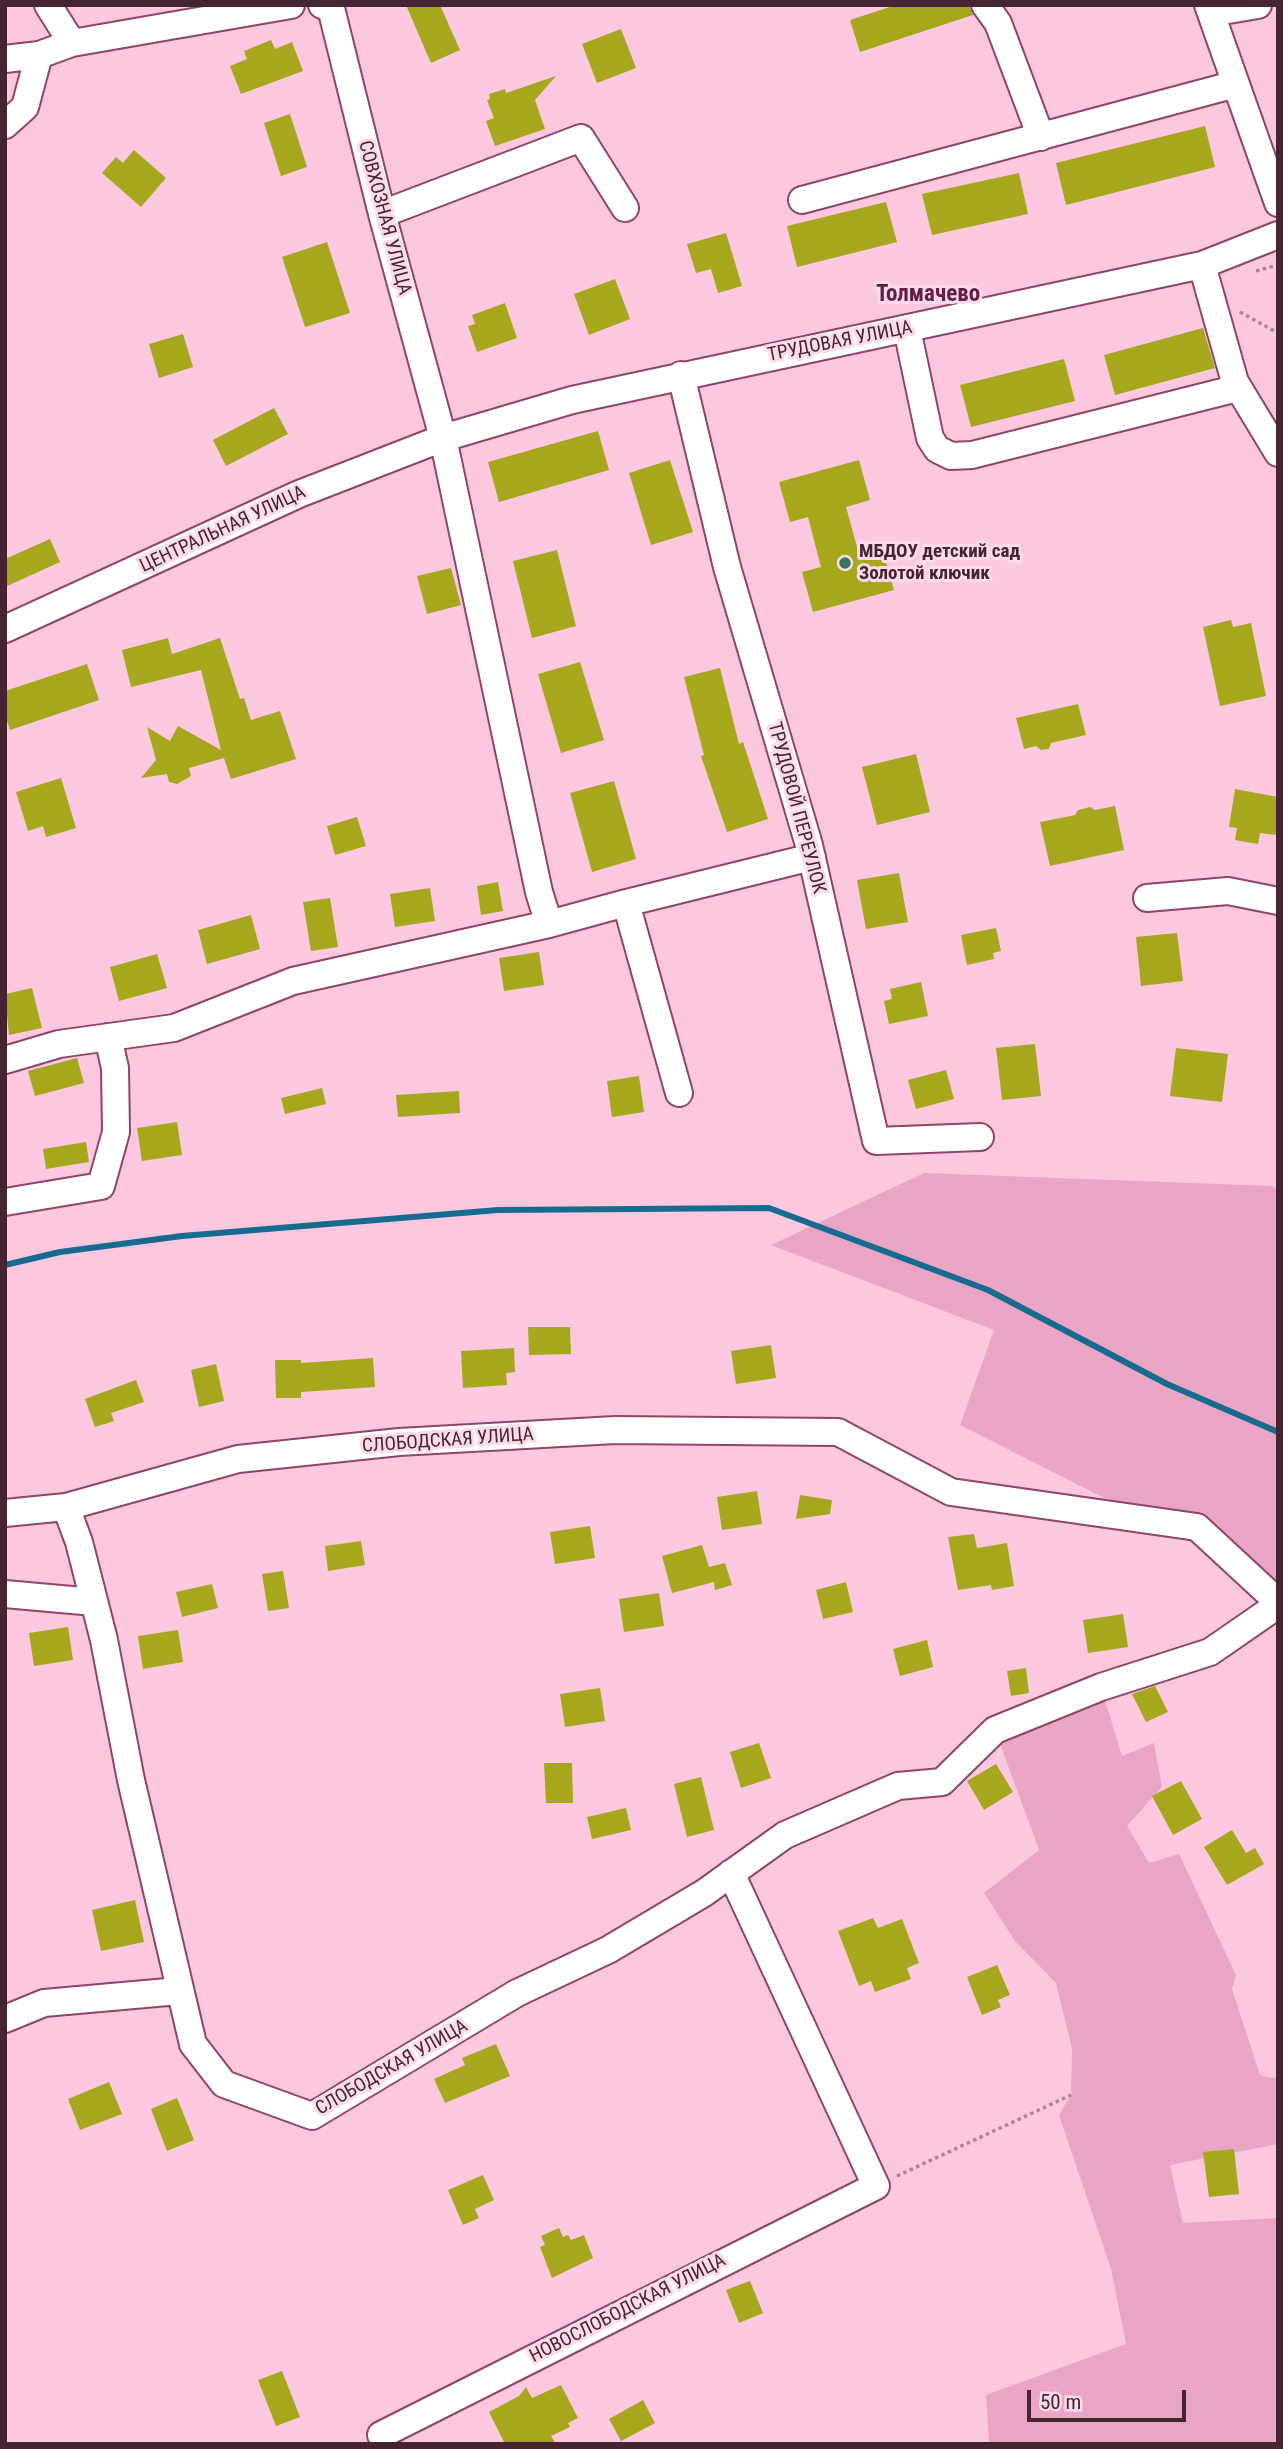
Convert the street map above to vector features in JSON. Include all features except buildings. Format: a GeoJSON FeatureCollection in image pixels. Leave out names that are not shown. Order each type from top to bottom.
{"type":"FeatureCollection","features":[{"type":"Feature","properties":{"kind":"street"},"geometry":{"type":"LineString","coordinates":[[48,5],[72,43]]}},
{"type":"Feature","properties":{"kind":"street"},"geometry":{"type":"LineString","coordinates":[[5,59],[39,55],[72,43],[291,5]]}},
{"type":"Feature","properties":{"kind":"street"},"geometry":{"type":"LineString","coordinates":[[1258,5],[1210,9],[1278,204]]}},
{"type":"Feature","properties":{"kind":"street","name":"СОВХОЗНАЯ УЛИЦА"},"geometry":{"type":"LineString","coordinates":[[328,6],[443,438]]}},
{"type":"Feature","properties":{"kind":"street"},"geometry":{"type":"LineString","coordinates":[[988,8],[998,23],[1041,137]]}},
{"type":"Feature","properties":{"kind":"street"},"geometry":{"type":"LineString","coordinates":[[5,125],[25,107],[39,55]]}},
{"type":"Feature","properties":{"kind":"street"},"geometry":{"type":"LineString","coordinates":[[802,200],[1236,84]]}},
{"type":"Feature","properties":{"kind":"street"},"geometry":{"type":"LineString","coordinates":[[382,214],[582,138],[625,208]]}},
{"type":"Feature","properties":{"kind":"street","name":"ТРУДОВАЯ УЛИЦА"},"geometry":{"type":"LineString","coordinates":[[443,438],[572,400],[681,375],[1202,265],[1278,235]]}},
{"type":"Feature","properties":{"kind":"street"},"geometry":{"type":"LineString","coordinates":[[1202,265],[1238,388],[1278,453]]}},
{"type":"Feature","properties":{"kind":"street"},"geometry":{"type":"LineString","coordinates":[[907,329],[930,438],[937,449],[951,456],[972,455],[1238,388]]}},
{"type":"Feature","properties":{"kind":"street","name":"ТРУДОВОЙ ПЕРЕУЛОК"},"geometry":{"type":"LineString","coordinates":[[681,375],[727,567],[812,856],[876,1141],[980,1137]]}},
{"type":"Feature","properties":{"kind":"street"},"geometry":{"type":"LineString","coordinates":[[443,438],[539,892],[549,924]]}},
{"type":"Feature","properties":{"kind":"street","name":"ЦЕНТРАЛЬНАЯ УЛИЦА"},"geometry":{"type":"LineString","coordinates":[[5,629],[299,494],[443,438]]}},
{"type":"Feature","properties":{"kind":"street"},"geometry":{"type":"LineString","coordinates":[[5,1060],[59,1044],[174,1028],[293,981],[549,924],[812,856]]}},
{"type":"Feature","properties":{"kind":"street"},"geometry":{"type":"LineString","coordinates":[[1147,898],[1228,891],[1278,901]]}},
{"type":"Feature","properties":{"kind":"street"},"geometry":{"type":"LineString","coordinates":[[626,903],[679,1093]]}},
{"type":"Feature","properties":{"kind":"street"},"geometry":{"type":"LineString","coordinates":[[5,1202],[101,1186],[116,1132],[115,1068],[108,1037]]}},
{"type":"Feature","properties":{"kind":"street","name":"СЛОБОДСКАЯ УЛИЦА"},"geometry":{"type":"LineString","coordinates":[[5,1513],[66,1507],[238,1459],[399,1442],[615,1430],[838,1432],[951,1492],[1197,1527],[1278,1603],[1210,1652],[1101,1687],[995,1730],[942,1782],[898,1786],[785,1835],[731,1873],[608,1951],[517,1993],[312,2116],[224,2084],[193,2044],[131,1780],[94,1602],[66,1507]]}},
{"type":"Feature","properties":{"kind":"street"},"geometry":{"type":"LineString","coordinates":[[5,1594],[94,1602]]}},
{"type":"Feature","properties":{"kind":"street"},"geometry":{"type":"LineString","coordinates":[[731,1873],[876,2186]]}},
{"type":"Feature","properties":{"kind":"street"},"geometry":{"type":"LineString","coordinates":[[5,2019],[44,2003],[179,1991]]}},
{"type":"Feature","properties":{"kind":"street","name":"НОВОСЛОБОДСКАЯ УЛИЦА"},"geometry":{"type":"LineString","coordinates":[[381,2435],[876,2186]]}},
{"type":"Feature","properties":{"kind":"path"},"geometry":{"type":"LineString","coordinates":[[1210,296],[1278,333]]}},
{"type":"Feature","properties":{"kind":"path"},"geometry":{"type":"LineString","coordinates":[[876,2186],[1071,2095]]}},
{"type":"Feature","properties":{"kind":"shaded area"},"geometry":{"type":"Polygon","coordinates":[[[924,1173],[1272,1186],[1278,1189],[1278,1586],[960,1425],[994,1330],[771,1245],[924,1173]]]}},
{"type":"Feature","properties":{"kind":"shaded area"},"geometry":{"type":"Polygon","coordinates":[[[1101,1687],[1122,1756],[1154,1743],[1162,1787],[1127,1826],[1149,1863],[1179,1854],[1236,1975],[1232,1989],[1260,2075],[1278,2079],[1278,2144],[1170,2165],[1183,2223],[1278,2218],[1278,2444],[989,2444],[986,2395],[1126,2344],[1111,2269],[1059,2115],[1071,2095],[1072,2049],[1056,1983],[1015,1941],[984,1893],[1039,1850],[995,1730],[1101,1687]]]}},
{"type":"Feature","properties":{"kind":"waterway"},"geometry":{"type":"LineString","coordinates":[[5,1265],[60,1252],[182,1236],[498,1210],[769,1208],[988,1290],[1167,1384],[1278,1432]]}},
{"type":"Feature","properties":{"kind":"place","name":"МБДОУ детский сад Золотой ключик"},"geometry":{"type":"Point","coordinates":[845,563]}},
{"type":"Feature","properties":{"kind":"district","name":"Толмачево"},"geometry":{"type":"Point","coordinates":[928,295]}}]}
